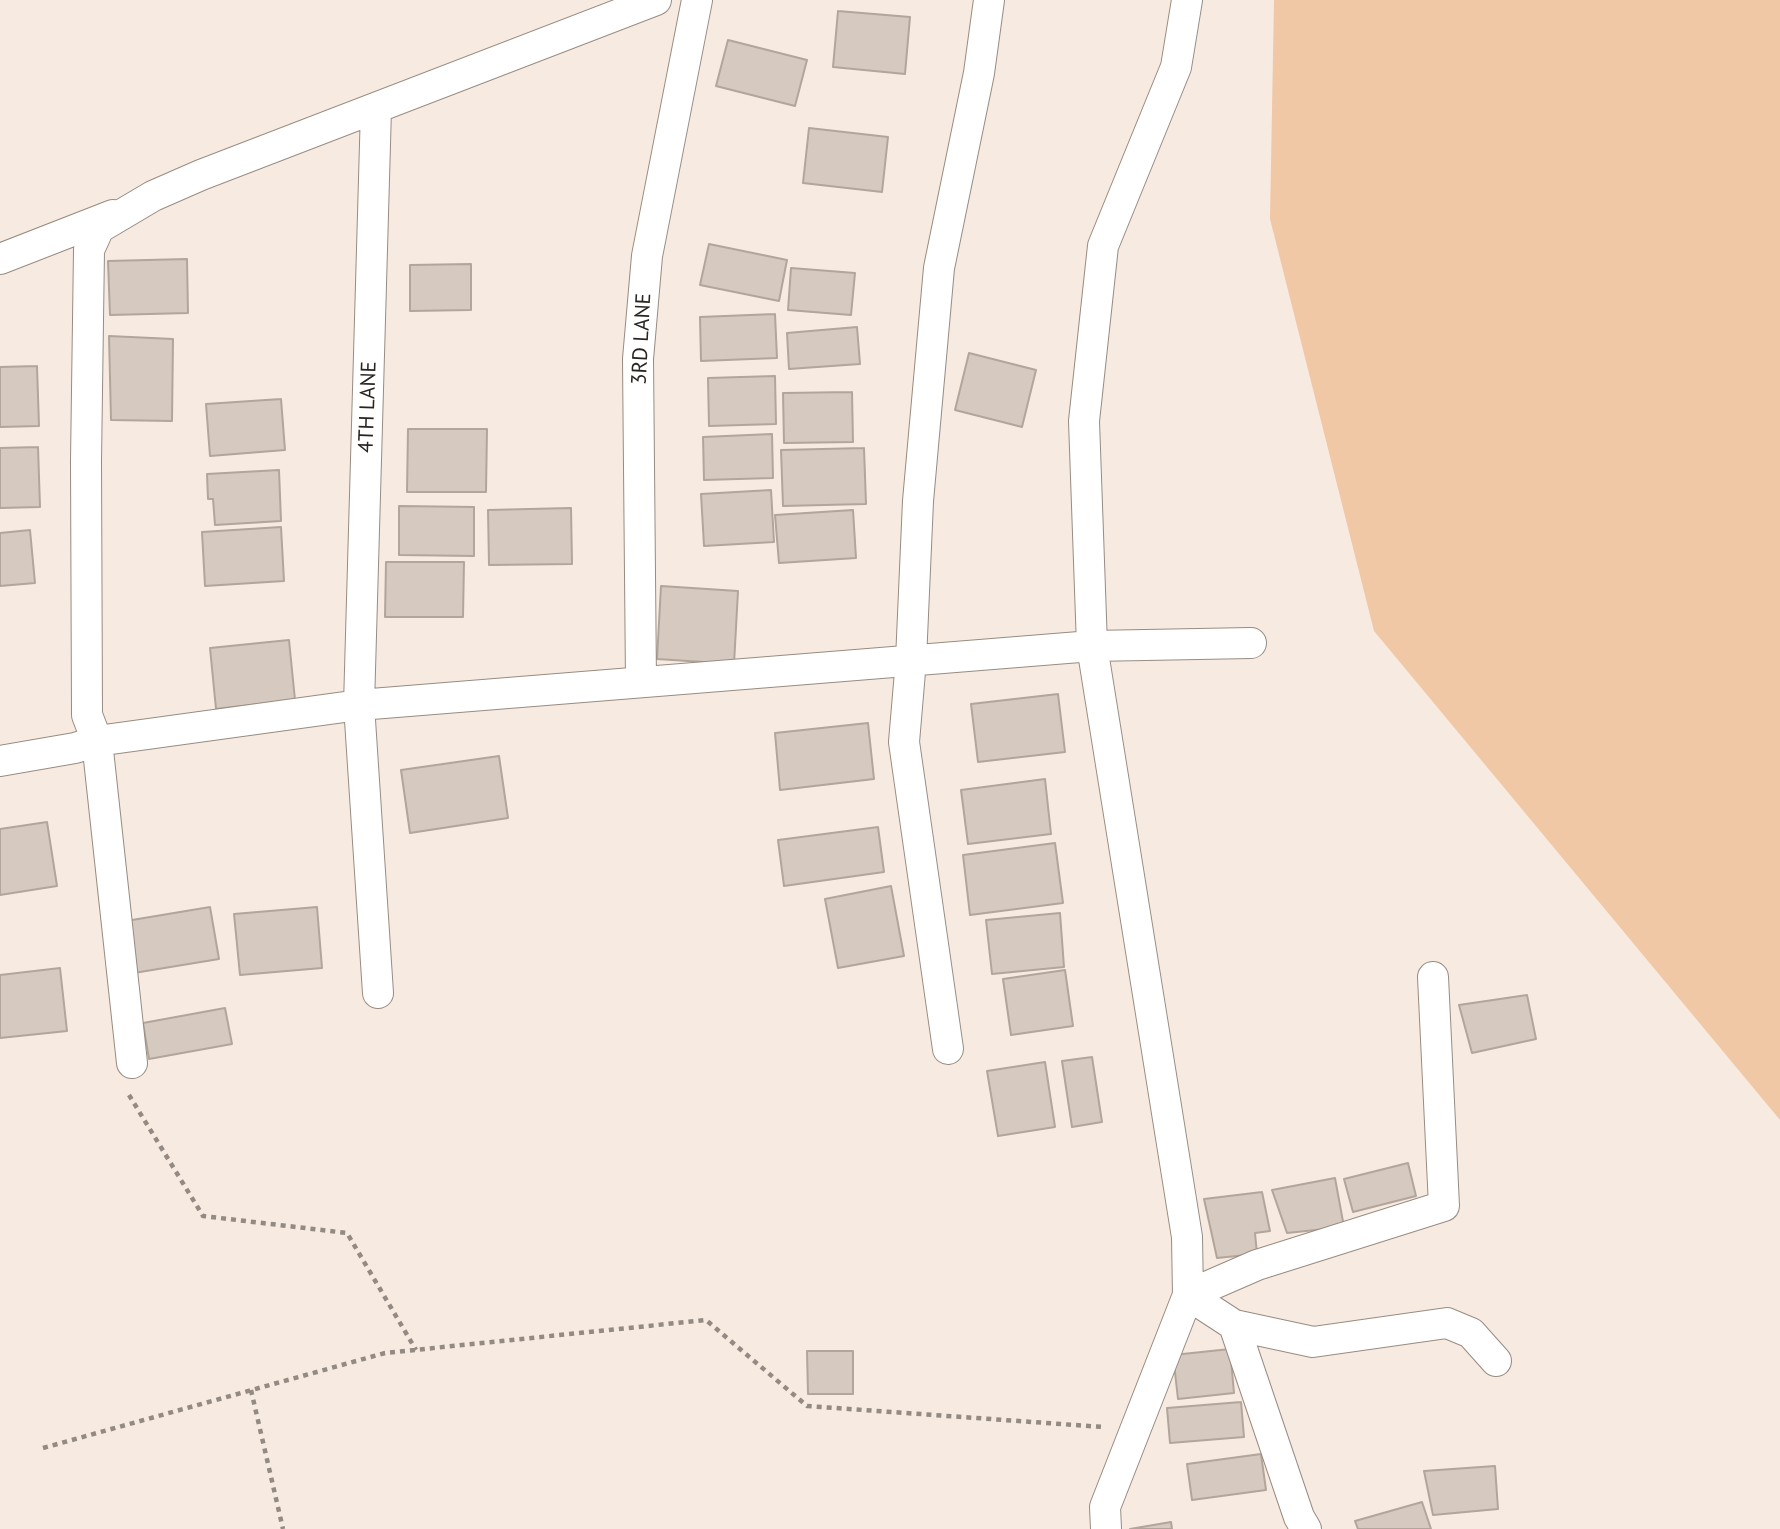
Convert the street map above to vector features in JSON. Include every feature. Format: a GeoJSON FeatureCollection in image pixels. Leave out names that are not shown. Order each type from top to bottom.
{"type":"FeatureCollection","features":[{"type":"Feature","properties":{"kind":"street"},"geometry":{"type":"LineString","coordinates":[[0,259],[136,206],[201,175],[656,0]]}},
{"type":"Feature","properties":{"kind":"street","name":"3RD LANE"},"geometry":{"type":"LineString","coordinates":[[641,682],[638,359],[647,256],[697,0]]}},
{"type":"Feature","properties":{"kind":"street"},"geometry":{"type":"LineString","coordinates":[[948,1049],[904,742],[911,660],[918,501],[939,268],[979,73],[989,0]]}},
{"type":"Feature","properties":{"kind":"street"},"geometry":{"type":"LineString","coordinates":[[1106,1529],[1105,1507],[1188,1295],[1187,1237],[1092,646],[1084,421],[1103,246],[1175,67],[1187,0]]}},
{"type":"Feature","properties":{"kind":"street","name":"4TH LANE"},"geometry":{"type":"LineString","coordinates":[[376,108],[359,705],[378,993]]}},
{"type":"Feature","properties":{"kind":"street"},"geometry":{"type":"LineString","coordinates":[[128,1076],[97,741],[88,715],[86,461],[89,250],[99,228],[136,206]]}},
{"type":"Feature","properties":{"kind":"street"},"geometry":{"type":"LineString","coordinates":[[0,761],[75,748],[97,741],[359,705],[1092,646],[1251,643]]}},
{"type":"Feature","properties":{"kind":"street"},"geometry":{"type":"LineString","coordinates":[[1188,1295],[1257,1265],[1444,1206],[1433,977]]}},
{"type":"Feature","properties":{"kind":"street"},"geometry":{"type":"LineString","coordinates":[[1188,1295],[1234,1325],[1313,1342],[1447,1323],[1471,1333],[1496,1361]]}},
{"type":"Feature","properties":{"kind":"street"},"geometry":{"type":"LineString","coordinates":[[1234,1325],[1299,1517],[1306,1529]]}},
{"type":"Feature","properties":{"kind":"path"},"geometry":{"type":"LineString","coordinates":[[128,1076],[203,1216],[347,1233],[416,1350]]}},
{"type":"Feature","properties":{"kind":"path"},"geometry":{"type":"LineString","coordinates":[[43,1448],[384,1353],[706,1320],[807,1406],[1135,1429]]}},
{"type":"Feature","properties":{"kind":"path"},"geometry":{"type":"LineString","coordinates":[[251,1390],[283,1529]]}},
{"type":"Feature","properties":{"kind":"shaded area"},"geometry":{"type":"Polygon","coordinates":[[[1274,0],[1780,0],[1780,1120],[1374,631],[1270,219],[1274,0]]]}},
{"type":"Feature","properties":{"kind":"building"},"geometry":{"type":"Polygon","coordinates":[[[838,11],[910,17],[905,74],[833,67],[838,11]]]}},
{"type":"Feature","properties":{"kind":"building"},"geometry":{"type":"Polygon","coordinates":[[[728,40],[807,60],[795,106],[716,86],[728,40]]]}},
{"type":"Feature","properties":{"kind":"building"},"geometry":{"type":"Polygon","coordinates":[[[809,128],[888,137],[882,192],[803,183],[809,128]]]}},
{"type":"Feature","properties":{"kind":"building"},"geometry":{"type":"Polygon","coordinates":[[[709,244],[787,260],[779,301],[700,285],[709,244]]]}},
{"type":"Feature","properties":{"kind":"building"},"geometry":{"type":"Polygon","coordinates":[[[187,259],[188,313],[110,315],[108,261],[187,259]]]}},
{"type":"Feature","properties":{"kind":"building"},"geometry":{"type":"Polygon","coordinates":[[[471,264],[471,310],[410,311],[410,265],[471,264]]]}},
{"type":"Feature","properties":{"kind":"building"},"geometry":{"type":"Polygon","coordinates":[[[791,268],[855,273],[851,315],[788,310],[791,268]]]}},
{"type":"Feature","properties":{"kind":"building"},"geometry":{"type":"Polygon","coordinates":[[[775,314],[777,358],[701,361],[700,317],[775,314]]]}},
{"type":"Feature","properties":{"kind":"building"},"geometry":{"type":"Polygon","coordinates":[[[857,327],[860,364],[789,369],[787,333],[857,327]]]}},
{"type":"Feature","properties":{"kind":"building"},"geometry":{"type":"Polygon","coordinates":[[[109,336],[173,339],[172,421],[111,420],[109,336]]]}},
{"type":"Feature","properties":{"kind":"building"},"geometry":{"type":"Polygon","coordinates":[[[969,353],[1036,370],[1022,427],[955,410],[969,353]]]}},
{"type":"Feature","properties":{"kind":"building"},"geometry":{"type":"Polygon","coordinates":[[[37,366],[39,426],[0,427],[0,367],[37,366]]]}},
{"type":"Feature","properties":{"kind":"building"},"geometry":{"type":"Polygon","coordinates":[[[775,376],[776,424],[709,426],[708,378],[775,376]]]}},
{"type":"Feature","properties":{"kind":"building"},"geometry":{"type":"Polygon","coordinates":[[[852,392],[853,442],[784,443],[783,393],[852,392]]]}},
{"type":"Feature","properties":{"kind":"building"},"geometry":{"type":"Polygon","coordinates":[[[281,399],[285,450],[210,456],[206,404],[281,399]]]}},
{"type":"Feature","properties":{"kind":"building"},"geometry":{"type":"Polygon","coordinates":[[[408,429],[487,429],[486,492],[407,492],[408,429]]]}},
{"type":"Feature","properties":{"kind":"building"},"geometry":{"type":"Polygon","coordinates":[[[772,434],[773,478],[704,480],[703,437],[772,434]]]}},
{"type":"Feature","properties":{"kind":"building"},"geometry":{"type":"Polygon","coordinates":[[[38,447],[40,507],[0,508],[0,448],[38,447]]]}},
{"type":"Feature","properties":{"kind":"building"},"geometry":{"type":"Polygon","coordinates":[[[864,448],[866,504],[783,506],[781,450],[864,448]]]}},
{"type":"Feature","properties":{"kind":"building"},"geometry":{"type":"Polygon","coordinates":[[[279,470],[281,521],[215,525],[213,499],[208,499],[207,474],[279,470]]]}},
{"type":"Feature","properties":{"kind":"building"},"geometry":{"type":"Polygon","coordinates":[[[771,490],[774,542],[704,546],[701,494],[771,490]]]}},
{"type":"Feature","properties":{"kind":"building"},"geometry":{"type":"Polygon","coordinates":[[[399,506],[474,507],[474,556],[399,555],[399,506]]]}},
{"type":"Feature","properties":{"kind":"building"},"geometry":{"type":"Polygon","coordinates":[[[571,508],[572,564],[489,565],[488,510],[571,508]]]}},
{"type":"Feature","properties":{"kind":"building"},"geometry":{"type":"Polygon","coordinates":[[[853,510],[856,558],[779,563],[775,515],[853,510]]]}},
{"type":"Feature","properties":{"kind":"building"},"geometry":{"type":"Polygon","coordinates":[[[281,527],[284,581],[205,586],[202,532],[281,527]]]}},
{"type":"Feature","properties":{"kind":"building"},"geometry":{"type":"Polygon","coordinates":[[[30,530],[35,583],[0,586],[0,533],[30,530]]]}},
{"type":"Feature","properties":{"kind":"building"},"geometry":{"type":"Polygon","coordinates":[[[386,562],[464,562],[463,617],[385,617],[386,562]]]}},
{"type":"Feature","properties":{"kind":"building"},"geometry":{"type":"Polygon","coordinates":[[[661,586],[738,591],[734,664],[657,659],[661,586]]]}},
{"type":"Feature","properties":{"kind":"building"},"geometry":{"type":"Polygon","coordinates":[[[289,640],[295,700],[216,709],[210,648],[289,640]]]}},
{"type":"Feature","properties":{"kind":"building"},"geometry":{"type":"Polygon","coordinates":[[[1058,694],[1065,752],[978,762],[971,704],[1058,694]]]}},
{"type":"Feature","properties":{"kind":"building"},"geometry":{"type":"Polygon","coordinates":[[[868,723],[874,779],[780,790],[775,733],[868,723]]]}},
{"type":"Feature","properties":{"kind":"building"},"geometry":{"type":"Polygon","coordinates":[[[499,756],[508,818],[410,833],[401,770],[499,756]]]}},
{"type":"Feature","properties":{"kind":"building"},"geometry":{"type":"Polygon","coordinates":[[[1045,779],[1051,834],[968,844],[961,790],[1045,779]]]}},
{"type":"Feature","properties":{"kind":"building"},"geometry":{"type":"Polygon","coordinates":[[[47,822],[57,886],[0,895],[0,829],[47,822]]]}},
{"type":"Feature","properties":{"kind":"building"},"geometry":{"type":"Polygon","coordinates":[[[878,827],[884,872],[784,886],[778,840],[878,827]]]}},
{"type":"Feature","properties":{"kind":"building"},"geometry":{"type":"Polygon","coordinates":[[[1055,843],[1063,903],[970,915],[963,855],[1055,843]]]}},
{"type":"Feature","properties":{"kind":"building"},"geometry":{"type":"Polygon","coordinates":[[[891,886],[904,956],[838,968],[825,899],[891,886]]]}},
{"type":"Feature","properties":{"kind":"building"},"geometry":{"type":"Polygon","coordinates":[[[210,907],[219,959],[134,973],[126,921],[210,907]]]}},
{"type":"Feature","properties":{"kind":"building"},"geometry":{"type":"Polygon","coordinates":[[[317,907],[322,968],[240,975],[234,914],[317,907]]]}},
{"type":"Feature","properties":{"kind":"building"},"geometry":{"type":"Polygon","coordinates":[[[1060,913],[1064,967],[992,974],[986,920],[1060,913]]]}},
{"type":"Feature","properties":{"kind":"building"},"geometry":{"type":"Polygon","coordinates":[[[60,968],[67,1031],[0,1038],[0,975],[60,968]]]}},
{"type":"Feature","properties":{"kind":"building"},"geometry":{"type":"Polygon","coordinates":[[[1065,970],[1073,1026],[1011,1035],[1003,979],[1065,970]]]}},
{"type":"Feature","properties":{"kind":"building"},"geometry":{"type":"Polygon","coordinates":[[[1527,995],[1536,1039],[1472,1053],[1459,1005],[1527,995]]]}},
{"type":"Feature","properties":{"kind":"building"},"geometry":{"type":"Polygon","coordinates":[[[225,1008],[232,1044],[149,1059],[143,1023],[225,1008]]]}},
{"type":"Feature","properties":{"kind":"building"},"geometry":{"type":"Polygon","coordinates":[[[1092,1057],[1102,1122],[1072,1127],[1062,1061],[1092,1057]]]}},
{"type":"Feature","properties":{"kind":"building"},"geometry":{"type":"Polygon","coordinates":[[[1045,1062],[1055,1127],[998,1136],[987,1071],[1045,1062]]]}},
{"type":"Feature","properties":{"kind":"building"},"geometry":{"type":"Polygon","coordinates":[[[1408,1163],[1416,1196],[1353,1212],[1344,1179],[1408,1163]]]}},
{"type":"Feature","properties":{"kind":"building"},"geometry":{"type":"Polygon","coordinates":[[[1335,1178],[1344,1227],[1287,1233],[1272,1190],[1335,1178]]]}},
{"type":"Feature","properties":{"kind":"building"},"geometry":{"type":"Polygon","coordinates":[[[1262,1192],[1270,1231],[1255,1233],[1257,1254],[1217,1258],[1204,1199],[1262,1192]]]}},
{"type":"Feature","properties":{"kind":"building"},"geometry":{"type":"Polygon","coordinates":[[[1230,1349],[1234,1393],[1178,1399],[1173,1355],[1230,1349]]]}},
{"type":"Feature","properties":{"kind":"building"},"geometry":{"type":"Polygon","coordinates":[[[807,1351],[853,1351],[853,1394],[808,1394],[807,1351]]]}},
{"type":"Feature","properties":{"kind":"building"},"geometry":{"type":"Polygon","coordinates":[[[1241,1402],[1244,1437],[1170,1443],[1167,1408],[1241,1402]]]}},
{"type":"Feature","properties":{"kind":"building"},"geometry":{"type":"Polygon","coordinates":[[[1261,1454],[1266,1490],[1192,1500],[1187,1464],[1261,1454]]]}},
{"type":"Feature","properties":{"kind":"building"},"geometry":{"type":"Polygon","coordinates":[[[1495,1466],[1498,1509],[1433,1515],[1424,1471],[1495,1466]]]}},
{"type":"Feature","properties":{"kind":"building"},"geometry":{"type":"Polygon","coordinates":[[[1422,1502],[1431,1529],[1358,1529],[1355,1521],[1422,1502]]]}},
{"type":"Feature","properties":{"kind":"building"},"geometry":{"type":"Polygon","coordinates":[[[1171,1522],[1172,1529],[1130,1529],[1171,1522]]]}}]}
